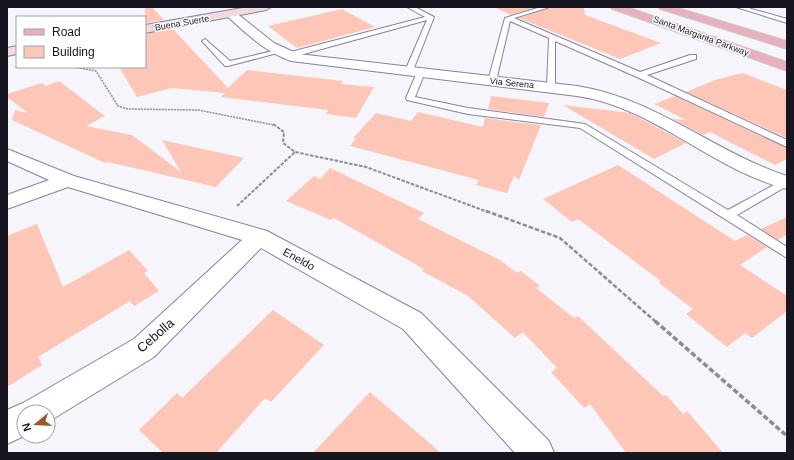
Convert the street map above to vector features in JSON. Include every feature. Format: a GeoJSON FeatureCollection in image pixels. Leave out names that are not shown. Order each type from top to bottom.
{"type":"FeatureCollection","features":[{"type":"Feature","properties":{"kind":"main road","name":"Santa Margarita Parkway"},"geometry":{"type":"LineString","coordinates":[[616,7],[787,67]]}},
{"type":"Feature","properties":{"kind":"main road","name":"Santa Margarita Parkway"},"geometry":{"type":"LineString","coordinates":[[664,7],[787,45]]}},
{"type":"Feature","properties":{"kind":"street","name":"Buena Suerte"},"geometry":{"type":"LineString","coordinates":[[146,29],[266,7]]}},
{"type":"Feature","properties":{"kind":"street","name":"Via Serena"},"geometry":{"type":"LineString","coordinates":[[231,14],[269,47],[282,54],[296,58],[550,87],[597,94],[618,101],[641,112],[736,163],[786,183]]}},
{"type":"Feature","properties":{"kind":"street","name":"Eneldo"},"geometry":{"type":"LineString","coordinates":[[7,154],[67,180],[258,237],[412,321],[537,453]]}},
{"type":"Feature","properties":{"kind":"street"},"geometry":{"type":"LineString","coordinates":[[7,202],[67,180]]}},
{"type":"Feature","properties":{"kind":"street","name":"Cebolla"},"geometry":{"type":"LineString","coordinates":[[49,404],[144,348],[258,237]]}},
{"type":"Feature","properties":{"kind":"street"},"geometry":{"type":"LineString","coordinates":[[7,428],[16,423]]}},
{"type":"Feature","properties":{"kind":"lane"},"geometry":{"type":"LineString","coordinates":[[410,7],[431,17]]}},
{"type":"Feature","properties":{"kind":"lane"},"geometry":{"type":"LineString","coordinates":[[740,7],[787,21]]}},
{"type":"Feature","properties":{"kind":"lane"},"geometry":{"type":"LineString","coordinates":[[508,18],[544,8]]}},
{"type":"Feature","properties":{"kind":"lane"},"geometry":{"type":"LineString","coordinates":[[205,41],[228,64],[282,54],[431,17]]}},
{"type":"Feature","properties":{"kind":"lane"},"geometry":{"type":"LineString","coordinates":[[431,17],[415,72],[410,98],[468,111],[582,126],[728,215],[787,253]]}},
{"type":"Feature","properties":{"kind":"lane"},"geometry":{"type":"LineString","coordinates":[[508,18],[640,75],[787,144]]}},
{"type":"Feature","properties":{"kind":"lane"},"geometry":{"type":"LineString","coordinates":[[492,81],[508,18]]}},
{"type":"Feature","properties":{"kind":"lane"},"geometry":{"type":"LineString","coordinates":[[550,87],[552,36]]}},
{"type":"Feature","properties":{"kind":"lane"},"geometry":{"type":"LineString","coordinates":[[640,75],[693,57]]}},
{"type":"Feature","properties":{"kind":"lane"},"geometry":{"type":"LineString","coordinates":[[728,215],[786,183]]}},
{"type":"Feature","properties":{"kind":"path"},"geometry":{"type":"LineString","coordinates":[[80,68],[96,71],[118,106],[128,109],[198,110],[272,123],[284,132],[283,143],[295,152],[366,167],[560,238],[787,436]]}},
{"type":"Feature","properties":{"kind":"path"},"geometry":{"type":"LineString","coordinates":[[218,224],[295,152]]}},
{"type":"Feature","properties":{"kind":"building"},"geometry":{"type":"Polygon","coordinates":[[[145,7],[152,7],[164,20],[146,23],[145,7]]]}},
{"type":"Feature","properties":{"kind":"building"},"geometry":{"type":"Polygon","coordinates":[[[494,7],[536,7],[511,15],[494,7]]]}},
{"type":"Feature","properties":{"kind":"building"},"geometry":{"type":"Polygon","coordinates":[[[548,7],[584,7],[585,15],[661,43],[620,59],[519,18],[547,9],[548,7]]]}},
{"type":"Feature","properties":{"kind":"building"},"geometry":{"type":"Polygon","coordinates":[[[342,9],[375,27],[297,48],[268,26],[342,9]]]}},
{"type":"Feature","properties":{"kind":"building"},"geometry":{"type":"Polygon","coordinates":[[[173,29],[228,88],[247,70],[343,81],[341,84],[374,87],[356,118],[326,114],[328,110],[221,97],[225,93],[172,88],[137,97],[120,68],[146,68],[146,34],[173,29]]]}},
{"type":"Feature","properties":{"kind":"building"},"geometry":{"type":"Polygon","coordinates":[[[742,73],[787,90],[787,138],[686,92],[715,80],[742,73]]]}},
{"type":"Feature","properties":{"kind":"building"},"geometry":{"type":"Polygon","coordinates":[[[59,81],[105,116],[86,126],[132,135],[181,172],[162,140],[244,158],[216,187],[108,162],[105,163],[12,120],[15,110],[28,113],[7,97],[7,94],[42,83],[46,86],[59,81]]]}},
{"type":"Feature","properties":{"kind":"building"},"geometry":{"type":"Polygon","coordinates":[[[491,96],[549,103],[544,117],[488,109],[491,96]]]}},
{"type":"Feature","properties":{"kind":"building"},"geometry":{"type":"Polygon","coordinates":[[[675,96],[787,148],[787,159],[775,165],[710,132],[703,135],[672,119],[686,120],[654,104],[675,96]]]}},
{"type":"Feature","properties":{"kind":"building"},"geometry":{"type":"Polygon","coordinates":[[[563,105],[630,113],[686,143],[654,159],[563,105]]]}},
{"type":"Feature","properties":{"kind":"building"},"geometry":{"type":"Polygon","coordinates":[[[418,112],[483,127],[485,118],[541,125],[519,180],[514,176],[507,193],[476,185],[479,180],[350,146],[356,139],[353,138],[376,113],[411,121],[418,112]]]}},
{"type":"Feature","properties":{"kind":"building"},"geometry":{"type":"Polygon","coordinates":[[[618,165],[735,241],[747,235],[767,247],[740,265],[787,296],[787,311],[752,338],[745,333],[727,347],[686,314],[693,309],[659,283],[661,281],[578,219],[572,222],[543,199],[618,165]]]}},
{"type":"Feature","properties":{"kind":"building"},"geometry":{"type":"Polygon","coordinates":[[[330,168],[424,213],[418,219],[500,260],[517,273],[521,271],[540,286],[536,288],[574,318],[578,316],[663,396],[666,395],[683,414],[687,411],[723,453],[626,453],[590,404],[584,408],[551,372],[557,368],[523,332],[515,338],[468,296],[422,271],[424,269],[334,218],[331,220],[286,201],[314,176],[320,179],[330,168]]]}},
{"type":"Feature","properties":{"kind":"building"},"geometry":{"type":"Polygon","coordinates":[[[787,217],[787,234],[778,240],[761,229],[787,217]]]}},
{"type":"Feature","properties":{"kind":"building"},"geometry":{"type":"Polygon","coordinates":[[[37,224],[63,287],[129,250],[148,271],[144,273],[159,291],[134,306],[130,301],[38,357],[42,365],[7,387],[7,236],[37,224]]]}},
{"type":"Feature","properties":{"kind":"building"},"geometry":{"type":"Polygon","coordinates":[[[273,310],[324,345],[271,402],[265,398],[216,453],[163,453],[139,430],[177,393],[182,398],[273,310]]]}},
{"type":"Feature","properties":{"kind":"building"},"geometry":{"type":"Polygon","coordinates":[[[370,392],[441,453],[313,453],[370,392]]]}}]}
